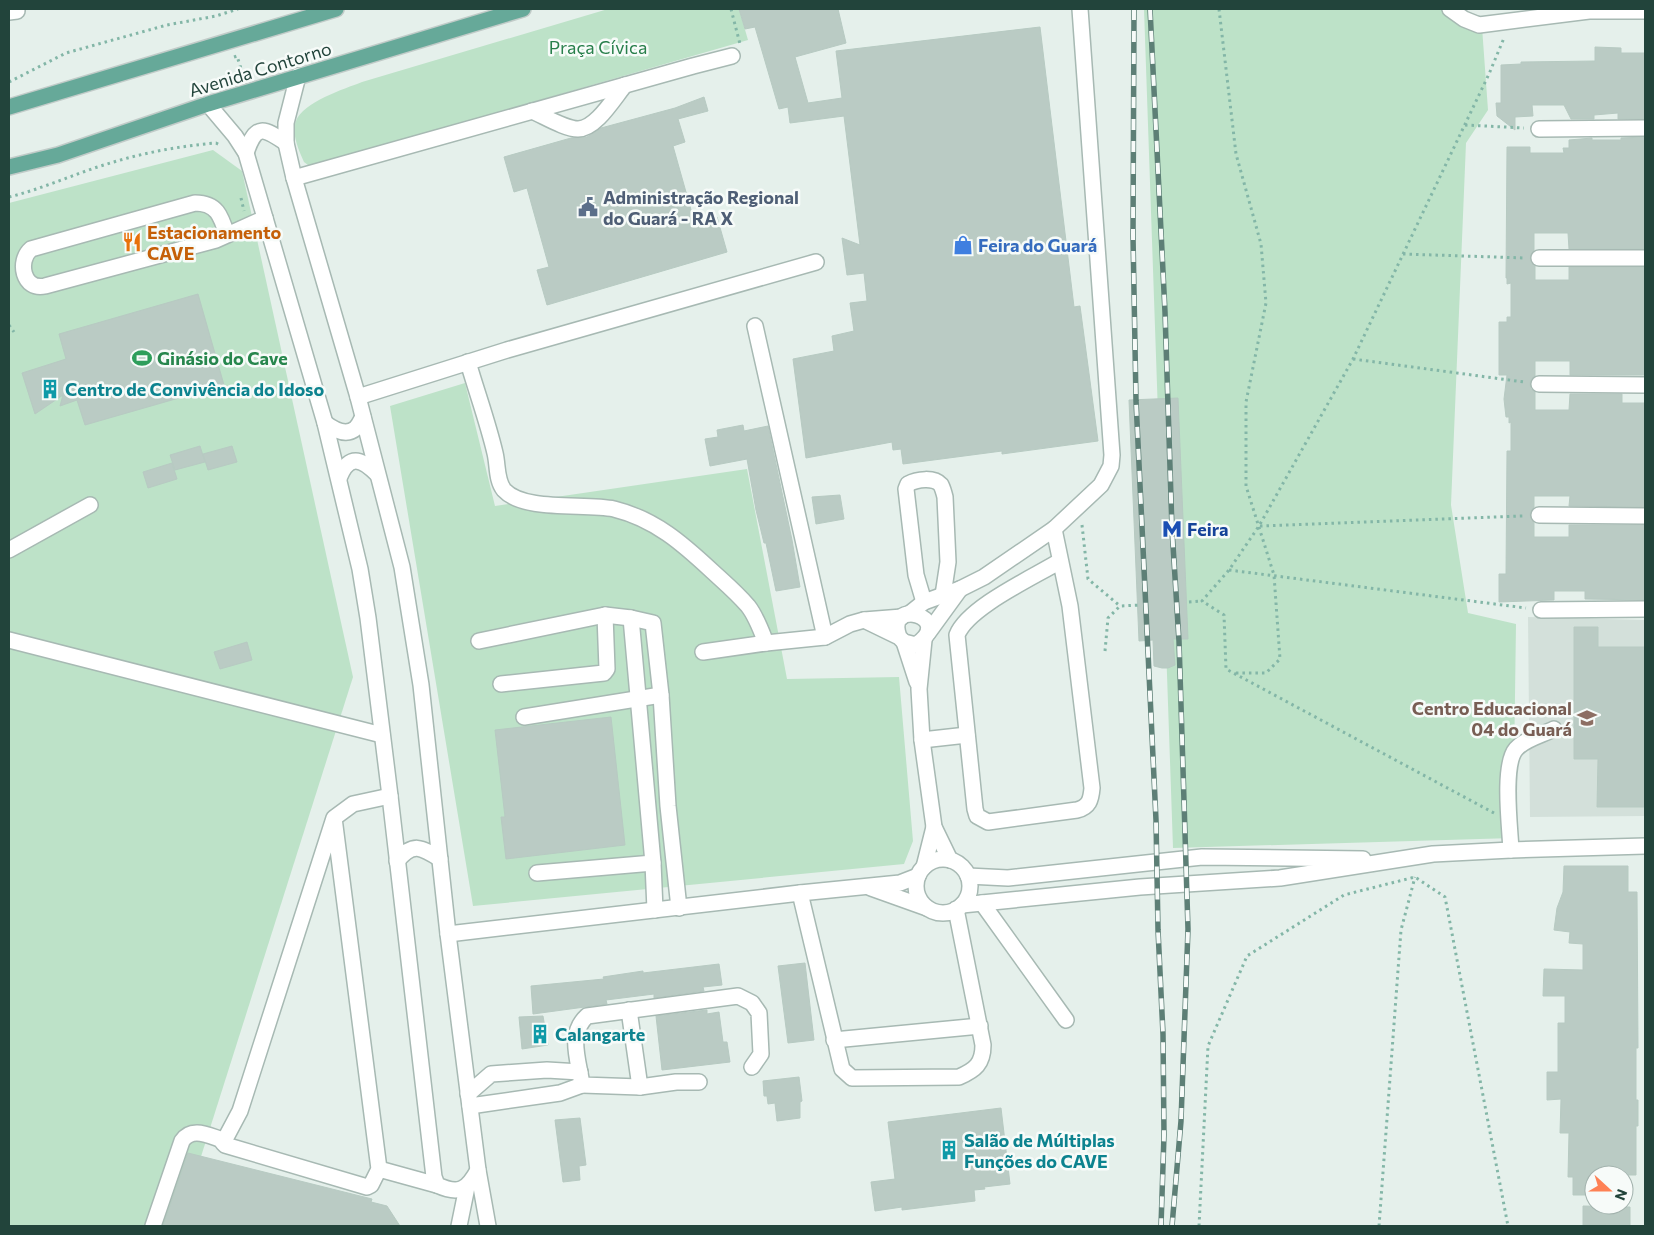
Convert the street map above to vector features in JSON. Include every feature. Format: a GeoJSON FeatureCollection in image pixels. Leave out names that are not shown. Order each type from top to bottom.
{"type":"FeatureCollection","features":[{"type":"Feature","properties":{"kind":"main road","name":"Avenida Contorno"},"geometry":{"type":"LineString","coordinates":[[9,107],[336,9]]}},
{"type":"Feature","properties":{"kind":"main road","name":"Avenida Contorno"},"geometry":{"type":"LineString","coordinates":[[9,167],[58,155],[208,104],[523,9]]}},
{"type":"Feature","properties":{"kind":"street"},"geometry":{"type":"LineString","coordinates":[[919,688],[896,631],[897,623],[924,602],[960,589],[984,577],[1054,530],[1101,485],[1111,466],[1112,454],[1080,9]]}},
{"type":"Feature","properties":{"kind":"street"},"geometry":{"type":"LineString","coordinates":[[1450,9],[1464,19],[1479,24],[1589,10],[1645,11]]}},
{"type":"Feature","properties":{"kind":"street"},"geometry":{"type":"LineString","coordinates":[[294,178],[737,53]]}},
{"type":"Feature","properties":{"kind":"street"},"geometry":{"type":"LineString","coordinates":[[298,76],[286,123],[286,143],[294,178],[358,396],[402,567],[418,665],[448,934],[478,1170],[488,1226]]}},
{"type":"Feature","properties":{"kind":"street"},"geometry":{"type":"LineString","coordinates":[[532,111],[579,130],[586,128],[596,121],[624,85]]}},
{"type":"Feature","properties":{"kind":"street"},"geometry":{"type":"LineString","coordinates":[[208,104],[235,136],[246,153],[325,423],[360,569],[368,618],[390,796],[434,1177],[437,1185]]}},
{"type":"Feature","properties":{"kind":"street"},"geometry":{"type":"LineString","coordinates":[[1539,128],[1645,128]]}},
{"type":"Feature","properties":{"kind":"street"},"geometry":{"type":"LineString","coordinates":[[246,153],[250,139],[260,131],[269,132],[286,143]]}},
{"type":"Feature","properties":{"kind":"street"},"geometry":{"type":"LineString","coordinates":[[227,235],[219,213],[205,203],[195,203],[31,249],[23,260],[23,273],[28,282],[39,288],[216,240],[265,218]]}},
{"type":"Feature","properties":{"kind":"street"},"geometry":{"type":"LineString","coordinates":[[1539,258],[1645,258]]}},
{"type":"Feature","properties":{"kind":"street"},"geometry":{"type":"LineString","coordinates":[[358,396],[468,362],[816,262]]}},
{"type":"Feature","properties":{"kind":"street"},"geometry":{"type":"LineString","coordinates":[[755,326],[825,637]]}},
{"type":"Feature","properties":{"kind":"street"},"geometry":{"type":"LineString","coordinates":[[468,362],[495,454],[500,482],[506,492],[535,504],[614,509],[656,525],[686,547],[748,606],[766,643]]}},
{"type":"Feature","properties":{"kind":"street"},"geometry":{"type":"LineString","coordinates":[[1540,384],[1645,385]]}},
{"type":"Feature","properties":{"kind":"street"},"geometry":{"type":"LineString","coordinates":[[325,423],[334,430],[350,431],[356,428],[363,417]]}},
{"type":"Feature","properties":{"kind":"street"},"geometry":{"type":"LineString","coordinates":[[339,478],[347,464],[354,461],[361,461],[367,464],[377,474]]}},
{"type":"Feature","properties":{"kind":"street"},"geometry":{"type":"LineString","coordinates":[[924,602],[916,575],[906,489],[908,484],[913,481],[930,480],[938,482],[942,487],[945,497],[948,562],[944,595]]}},
{"type":"Feature","properties":{"kind":"street"},"geometry":{"type":"LineString","coordinates":[[9,550],[90,505]]}},
{"type":"Feature","properties":{"kind":"street"},"geometry":{"type":"LineString","coordinates":[[1539,515],[1645,516]]}},
{"type":"Feature","properties":{"kind":"street"},"geometry":{"type":"LineString","coordinates":[[1054,530],[1070,606],[1092,788],[1090,803],[1077,810],[988,822],[981,820],[977,816],[975,809],[957,643],[959,631],[962,625],[979,609],[1060,561]]}},
{"type":"Feature","properties":{"kind":"street"},"geometry":{"type":"LineString","coordinates":[[864,620],[901,640],[916,645],[926,637],[960,589]]}},
{"type":"Feature","properties":{"kind":"street"},"geometry":{"type":"LineString","coordinates":[[1541,610],[1645,609]]}},
{"type":"Feature","properties":{"kind":"street"},"geometry":{"type":"LineString","coordinates":[[704,652],[825,637],[850,624],[864,620],[916,614],[924,619],[928,626],[919,688],[922,740],[934,827],[950,860]]}},
{"type":"Feature","properties":{"kind":"street"},"geometry":{"type":"LineString","coordinates":[[502,684],[604,673],[607,669],[605,615]]}},
{"type":"Feature","properties":{"kind":"street"},"geometry":{"type":"LineString","coordinates":[[478,642],[605,615],[653,623],[661,695],[668,806],[679,908]]}},
{"type":"Feature","properties":{"kind":"street"},"geometry":{"type":"LineString","coordinates":[[631,618],[655,910]]}},
{"type":"Feature","properties":{"kind":"street"},"geometry":{"type":"LineString","coordinates":[[9,640],[382,735]]}},
{"type":"Feature","properties":{"kind":"street"},"geometry":{"type":"LineString","coordinates":[[524,717],[661,695]]}},
{"type":"Feature","properties":{"kind":"street"},"geometry":{"type":"LineString","coordinates":[[1511,850],[1508,775],[1512,754],[1522,744],[1554,729]]}},
{"type":"Feature","properties":{"kind":"street"},"geometry":{"type":"LineString","coordinates":[[922,740],[967,735]]}},
{"type":"Feature","properties":{"kind":"street"},"geometry":{"type":"LineString","coordinates":[[334,818],[379,1169],[371,1185],[367,1187],[224,1145],[224,1140],[240,1111],[334,818],[353,804],[390,796]]}},
{"type":"Feature","properties":{"kind":"street"},"geometry":{"type":"LineString","coordinates":[[647,808],[668,806]]}},
{"type":"Feature","properties":{"kind":"street"},"geometry":{"type":"LineString","coordinates":[[927,908],[920,899],[916,888],[934,827]]}},
{"type":"Feature","properties":{"kind":"street"},"geometry":{"type":"LineString","coordinates":[[867,886],[942,913],[959,907],[982,903],[1140,887],[1280,878],[1433,854],[1645,846],[1645,850]]}},
{"type":"Feature","properties":{"kind":"street"},"geometry":{"type":"LineString","coordinates":[[397,861],[405,852],[412,848],[420,848],[440,859]]}},
{"type":"Feature","properties":{"kind":"street"},"geometry":{"type":"LineString","coordinates":[[968,876],[1008,878],[1202,857],[1399,859]]}},
{"type":"Feature","properties":{"kind":"street"},"geometry":{"type":"LineString","coordinates":[[448,934],[800,893],[900,883],[938,860],[950,860],[961,866],[968,876],[970,886],[968,896],[959,907],[983,1045],[983,1056],[972,1072],[959,1077],[852,1078],[842,1069],[800,893]]}},
{"type":"Feature","properties":{"kind":"street"},"geometry":{"type":"LineString","coordinates":[[537,873],[652,863]]}},
{"type":"Feature","properties":{"kind":"street"},"geometry":{"type":"LineString","coordinates":[[982,903],[1066,1020]]}},
{"type":"Feature","properties":{"kind":"street"},"geometry":{"type":"LineString","coordinates":[[581,1079],[575,1039],[577,1027],[587,1016],[738,996],[752,1003],[759,1014],[761,1054],[752,1067]]}},
{"type":"Feature","properties":{"kind":"street"},"geometry":{"type":"LineString","coordinates":[[629,1010],[640,1087]]}},
{"type":"Feature","properties":{"kind":"street"},"geometry":{"type":"LineString","coordinates":[[834,1040],[980,1026]]}},
{"type":"Feature","properties":{"kind":"street"},"geometry":{"type":"LineString","coordinates":[[469,1100],[491,1074],[547,1070],[581,1079],[640,1087],[676,1082],[699,1082]]}},
{"type":"Feature","properties":{"kind":"street"},"geometry":{"type":"LineString","coordinates":[[469,1100],[560,1093],[581,1079]]}},
{"type":"Feature","properties":{"kind":"street"},"geometry":{"type":"LineString","coordinates":[[154,1226],[182,1141],[186,1135],[194,1132],[224,1140]]}},
{"type":"Feature","properties":{"kind":"street"},"geometry":{"type":"LineString","coordinates":[[379,1169],[454,1191],[466,1187],[478,1170]]}},
{"type":"Feature","properties":{"kind":"street"},"geometry":{"type":"LineString","coordinates":[[460,1226],[466,1187]]}},
{"type":"Feature","properties":{"kind":"path"},"geometry":{"type":"LineString","coordinates":[[9,82],[66,53],[167,25],[216,16],[238,9]]}},
{"type":"Feature","properties":{"kind":"path"},"geometry":{"type":"LineString","coordinates":[[731,9],[737,53]]}},
{"type":"Feature","properties":{"kind":"path"},"geometry":{"type":"LineString","coordinates":[[1219,9],[1236,154],[1261,244],[1264,274],[1266,303],[1246,402],[1246,486],[1274,576],[1280,659],[1266,672],[1234,673]]}},
{"type":"Feature","properties":{"kind":"path"},"geometry":{"type":"LineString","coordinates":[[1202,601],[1229,570],[1259,526],[1353,359],[1489,74],[1504,38],[1504,22]]}},
{"type":"Feature","properties":{"kind":"path"},"geometry":{"type":"LineString","coordinates":[[229,59],[237,56],[249,92]]}},
{"type":"Feature","properties":{"kind":"path"},"geometry":{"type":"LineString","coordinates":[[1465,125],[1539,128]]}},
{"type":"Feature","properties":{"kind":"path"},"geometry":{"type":"LineString","coordinates":[[9,197],[29,192],[107,164],[188,145],[216,143],[222,145],[226,150]]}},
{"type":"Feature","properties":{"kind":"path"},"geometry":{"type":"LineString","coordinates":[[239,190],[248,226]]}},
{"type":"Feature","properties":{"kind":"path"},"geometry":{"type":"LineString","coordinates":[[1403,254],[1539,258]]}},
{"type":"Feature","properties":{"kind":"path"},"geometry":{"type":"LineString","coordinates":[[9,325],[14,332]]}},
{"type":"Feature","properties":{"kind":"path"},"geometry":{"type":"LineString","coordinates":[[1353,359],[1540,384]]}},
{"type":"Feature","properties":{"kind":"path"},"geometry":{"type":"LineString","coordinates":[[1081,505],[1088,579],[1120,606]]}},
{"type":"Feature","properties":{"kind":"path"},"geometry":{"type":"LineString","coordinates":[[1259,526],[1539,515]]}},
{"type":"Feature","properties":{"kind":"path"},"geometry":{"type":"LineString","coordinates":[[1229,570],[1541,610]]}},
{"type":"Feature","properties":{"kind":"path"},"geometry":{"type":"LineString","coordinates":[[1189,602],[1202,601],[1224,615],[1226,669],[1510,822]]}},
{"type":"Feature","properties":{"kind":"path"},"geometry":{"type":"LineString","coordinates":[[1105,651],[1108,618],[1120,606],[1140,605]]}},
{"type":"Feature","properties":{"kind":"path"},"geometry":{"type":"LineString","coordinates":[[1379,1226],[1401,930],[1415,877]]}},
{"type":"Feature","properties":{"kind":"path"},"geometry":{"type":"LineString","coordinates":[[1199,1226],[1208,1046],[1247,956],[1344,895],[1415,877],[1444,897],[1508,1226]]}},
{"type":"Feature","properties":{"kind":"shaded area","name":"Centro Educacional 04 do Guará"},"geometry":{"type":"Polygon","coordinates":[[[1528,617],[1645,620],[1645,816],[1530,817],[1528,617]]]}},
{"type":"Feature","properties":{"kind":"green space","name":"Praça Cívica"},"geometry":{"type":"Polygon","coordinates":[[[608,9],[739,9],[748,40],[315,165],[308,165],[304,162],[294,131],[300,114],[315,102],[362,82],[608,9]]]}},
{"type":"Feature","properties":{"kind":"green space"},"geometry":{"type":"Polygon","coordinates":[[[1144,9],[1445,9],[1482,27],[1488,110],[1466,143],[1451,505],[1468,613],[1516,624],[1513,838],[1173,848],[1144,9]]]}},
{"type":"Feature","properties":{"kind":"green space"},"geometry":{"type":"Polygon","coordinates":[[[213,150],[242,171],[353,677],[179,1226],[9,1226],[9,203],[213,150]]]}},
{"type":"Feature","properties":{"kind":"green space"},"geometry":{"type":"Polygon","coordinates":[[[465,383],[495,506],[747,469],[787,679],[899,677],[913,841],[904,864],[473,906],[390,406],[465,383]]]}},
{"type":"Feature","properties":{"kind":"building","name":"Feira do Guará"},"geometry":{"type":"Polygon","coordinates":[[[739,9],[838,9],[846,43],[795,57],[808,103],[842,98],[836,51],[1040,27],[1074,307],[1080,306],[1098,441],[1002,454],[1002,451],[903,464],[901,449],[893,450],[892,442],[806,458],[793,359],[834,351],[832,336],[854,331],[850,303],[867,301],[864,273],[847,275],[842,238],[860,245],[844,116],[790,123],[788,107],[779,109],[755,27],[745,29],[739,9]]]}},
{"type":"Feature","properties":{"kind":"building"},"geometry":{"type":"Polygon","coordinates":[[[1595,47],[1621,48],[1621,53],[1645,53],[1645,119],[1618,119],[1618,113],[1594,115],[1594,119],[1571,119],[1564,105],[1532,105],[1533,116],[1515,117],[1515,130],[1497,116],[1496,103],[1501,103],[1501,65],[1521,64],[1521,62],[1595,61],[1595,47]]]}},
{"type":"Feature","properties":{"kind":"building","name":"Administração Regional do Guará - RA X"},"geometry":{"type":"Polygon","coordinates":[[[704,97],[708,111],[678,119],[685,142],[673,146],[695,224],[717,217],[727,252],[547,305],[537,270],[549,267],[527,188],[514,192],[504,157],[571,138],[587,137],[601,128],[675,108],[704,97]]]}},
{"type":"Feature","properties":{"kind":"building"},"geometry":{"type":"Polygon","coordinates":[[[1645,137],[1645,249],[1569,249],[1568,233],[1534,233],[1534,251],[1530,258],[1535,266],[1535,280],[1569,280],[1569,267],[1645,267],[1645,375],[1570,375],[1570,361],[1535,361],[1535,376],[1531,379],[1530,384],[1531,389],[1535,392],[1535,410],[1569,410],[1570,394],[1622,394],[1622,403],[1645,403],[1645,507],[1569,506],[1570,496],[1534,496],[1534,507],[1530,515],[1534,523],[1534,537],[1569,537],[1569,525],[1645,525],[1645,600],[1585,599],[1585,591],[1554,591],[1554,600],[1499,602],[1499,574],[1506,574],[1507,451],[1511,451],[1511,422],[1509,423],[1509,417],[1506,417],[1504,399],[1507,375],[1499,375],[1499,322],[1507,322],[1507,317],[1511,317],[1511,283],[1507,284],[1506,278],[1507,147],[1530,147],[1530,153],[1564,153],[1563,148],[1569,148],[1569,140],[1592,138],[1592,140],[1621,140],[1621,138],[1645,137]]]}},
{"type":"Feature","properties":{"kind":"building","name":"Ginásio do Cave"},"geometry":{"type":"Polygon","coordinates":[[[198,294],[224,385],[85,425],[77,400],[60,406],[63,395],[35,414],[22,373],[66,359],[59,334],[198,294]]]}},
{"type":"Feature","properties":{"kind":"building"},"geometry":{"type":"Polygon","coordinates":[[[1178,398],[1188,639],[1173,639],[1175,665],[1162,668],[1154,666],[1153,640],[1139,641],[1129,400],[1178,398]]]}},
{"type":"Feature","properties":{"kind":"building"},"geometry":{"type":"Polygon","coordinates":[[[743,425],[744,431],[768,426],[800,587],[776,591],[766,543],[764,543],[756,510],[747,459],[710,466],[705,439],[718,437],[717,430],[743,425]]]}},
{"type":"Feature","properties":{"kind":"building"},"geometry":{"type":"Polygon","coordinates":[[[200,446],[205,462],[175,470],[170,455],[200,446]]]}},
{"type":"Feature","properties":{"kind":"building"},"geometry":{"type":"Polygon","coordinates":[[[232,446],[237,462],[208,470],[203,454],[232,446]]]}},
{"type":"Feature","properties":{"kind":"building"},"geometry":{"type":"Polygon","coordinates":[[[172,463],[177,479],[148,488],[143,472],[172,463]]]}},
{"type":"Feature","properties":{"kind":"building"},"geometry":{"type":"Polygon","coordinates":[[[840,495],[844,519],[816,524],[812,497],[840,495]]]}},
{"type":"Feature","properties":{"kind":"building"},"geometry":{"type":"Polygon","coordinates":[[[1574,627],[1598,627],[1598,647],[1645,647],[1645,807],[1597,807],[1598,759],[1574,759],[1574,627]]]}},
{"type":"Feature","properties":{"kind":"building"},"geometry":{"type":"Polygon","coordinates":[[[247,642],[252,660],[220,669],[214,652],[247,642]]]}},
{"type":"Feature","properties":{"kind":"building"},"geometry":{"type":"Polygon","coordinates":[[[611,717],[625,845],[506,859],[501,817],[505,817],[495,730],[611,717]]]}},
{"type":"Feature","properties":{"kind":"building"},"geometry":{"type":"Polygon","coordinates":[[[1564,866],[1628,866],[1628,892],[1637,892],[1638,1048],[1636,1048],[1636,1100],[1638,1100],[1638,1126],[1636,1126],[1636,1175],[1634,1175],[1634,1165],[1584,1165],[1584,1195],[1573,1195],[1573,1177],[1568,1177],[1569,1133],[1560,1133],[1561,1099],[1547,1100],[1547,1072],[1558,1072],[1558,1023],[1565,1023],[1565,996],[1543,996],[1544,969],[1583,970],[1583,944],[1569,943],[1570,932],[1554,930],[1557,908],[1563,892],[1564,866]]]}},
{"type":"Feature","properties":{"kind":"building"},"geometry":{"type":"Polygon","coordinates":[[[805,963],[814,1040],[788,1043],[778,966],[805,963]]]}},
{"type":"Feature","properties":{"kind":"building"},"geometry":{"type":"Polygon","coordinates":[[[719,964],[722,985],[703,987],[704,991],[654,998],[654,994],[606,1000],[607,1004],[533,1014],[531,986],[604,979],[603,977],[643,971],[643,973],[719,964]]]}},
{"type":"Feature","properties":{"kind":"building"},"geometry":{"type":"Polygon","coordinates":[[[707,1010],[707,1014],[719,1012],[723,1042],[727,1042],[730,1062],[662,1070],[656,1016],[707,1010]]]}},
{"type":"Feature","properties":{"kind":"building"},"geometry":{"type":"Polygon","coordinates":[[[543,1016],[548,1045],[522,1049],[519,1017],[543,1016]]]}},
{"type":"Feature","properties":{"kind":"building"},"geometry":{"type":"Polygon","coordinates":[[[799,1077],[802,1101],[800,1102],[800,1118],[777,1121],[775,1103],[768,1104],[767,1096],[764,1096],[763,1081],[799,1077]]]}},
{"type":"Feature","properties":{"kind":"building","name":"Salão de Múltiplas Funções do CAVE"},"geometry":{"type":"Polygon","coordinates":[[[1001,1108],[1010,1184],[974,1190],[975,1201],[902,1210],[902,1207],[875,1211],[871,1182],[895,1179],[888,1122],[1001,1108]]]}},
{"type":"Feature","properties":{"kind":"building"},"geometry":{"type":"Polygon","coordinates":[[[580,1118],[586,1165],[579,1166],[580,1180],[563,1182],[555,1120],[580,1118]]]}},
{"type":"Feature","properties":{"kind":"building"},"geometry":{"type":"Polygon","coordinates":[[[188,1153],[372,1199],[371,1202],[387,1206],[400,1226],[163,1226],[188,1153]]]}},
{"type":"Feature","properties":{"kind":"building"},"geometry":{"type":"Polygon","coordinates":[[[1583,1206],[1584,1215],[1630,1215],[1630,1226],[1583,1225],[1583,1206]]]}},
{"type":"Feature","properties":{"kind":"railway"},"geometry":{"type":"LineString","coordinates":[[1134,9],[1133,236],[1136,401],[1156,820],[1158,930],[1163,1034],[1164,1135],[1161,1226]]}},
{"type":"Feature","properties":{"kind":"railway"},"geometry":{"type":"LineString","coordinates":[[1150,9],[1165,312],[1172,529],[1179,641],[1188,929],[1181,1121],[1172,1226]]}},
{"type":"Feature","properties":{"kind":"place","name":"Administração Regional do Guará - RA X"},"geometry":{"type":"Point","coordinates":[588,207]}},
{"type":"Feature","properties":{"kind":"place","name":"Estacionamento CAVE"},"geometry":{"type":"Point","coordinates":[132,242]}},
{"type":"Feature","properties":{"kind":"place","name":"Feira do Guará"},"geometry":{"type":"Point","coordinates":[963,245]}},
{"type":"Feature","properties":{"kind":"place","name":"Ginásio do Cave"},"geometry":{"type":"Point","coordinates":[142,358]}},
{"type":"Feature","properties":{"kind":"place","name":"Centro de Convivência do Idoso"},"geometry":{"type":"Point","coordinates":[50,389]}},
{"type":"Feature","properties":{"kind":"place","name":"Feira"},"geometry":{"type":"Point","coordinates":[1172,529]}},
{"type":"Feature","properties":{"kind":"place","name":"Centro Educacional 04 do Guará"},"geometry":{"type":"Point","coordinates":[1587,718]}},
{"type":"Feature","properties":{"kind":"place","name":"Calangarte"},"geometry":{"type":"Point","coordinates":[540,1034]}},
{"type":"Feature","properties":{"kind":"place","name":"Salão de Múltiplas Funções do CAVE"},"geometry":{"type":"Point","coordinates":[949,1150]}}]}
